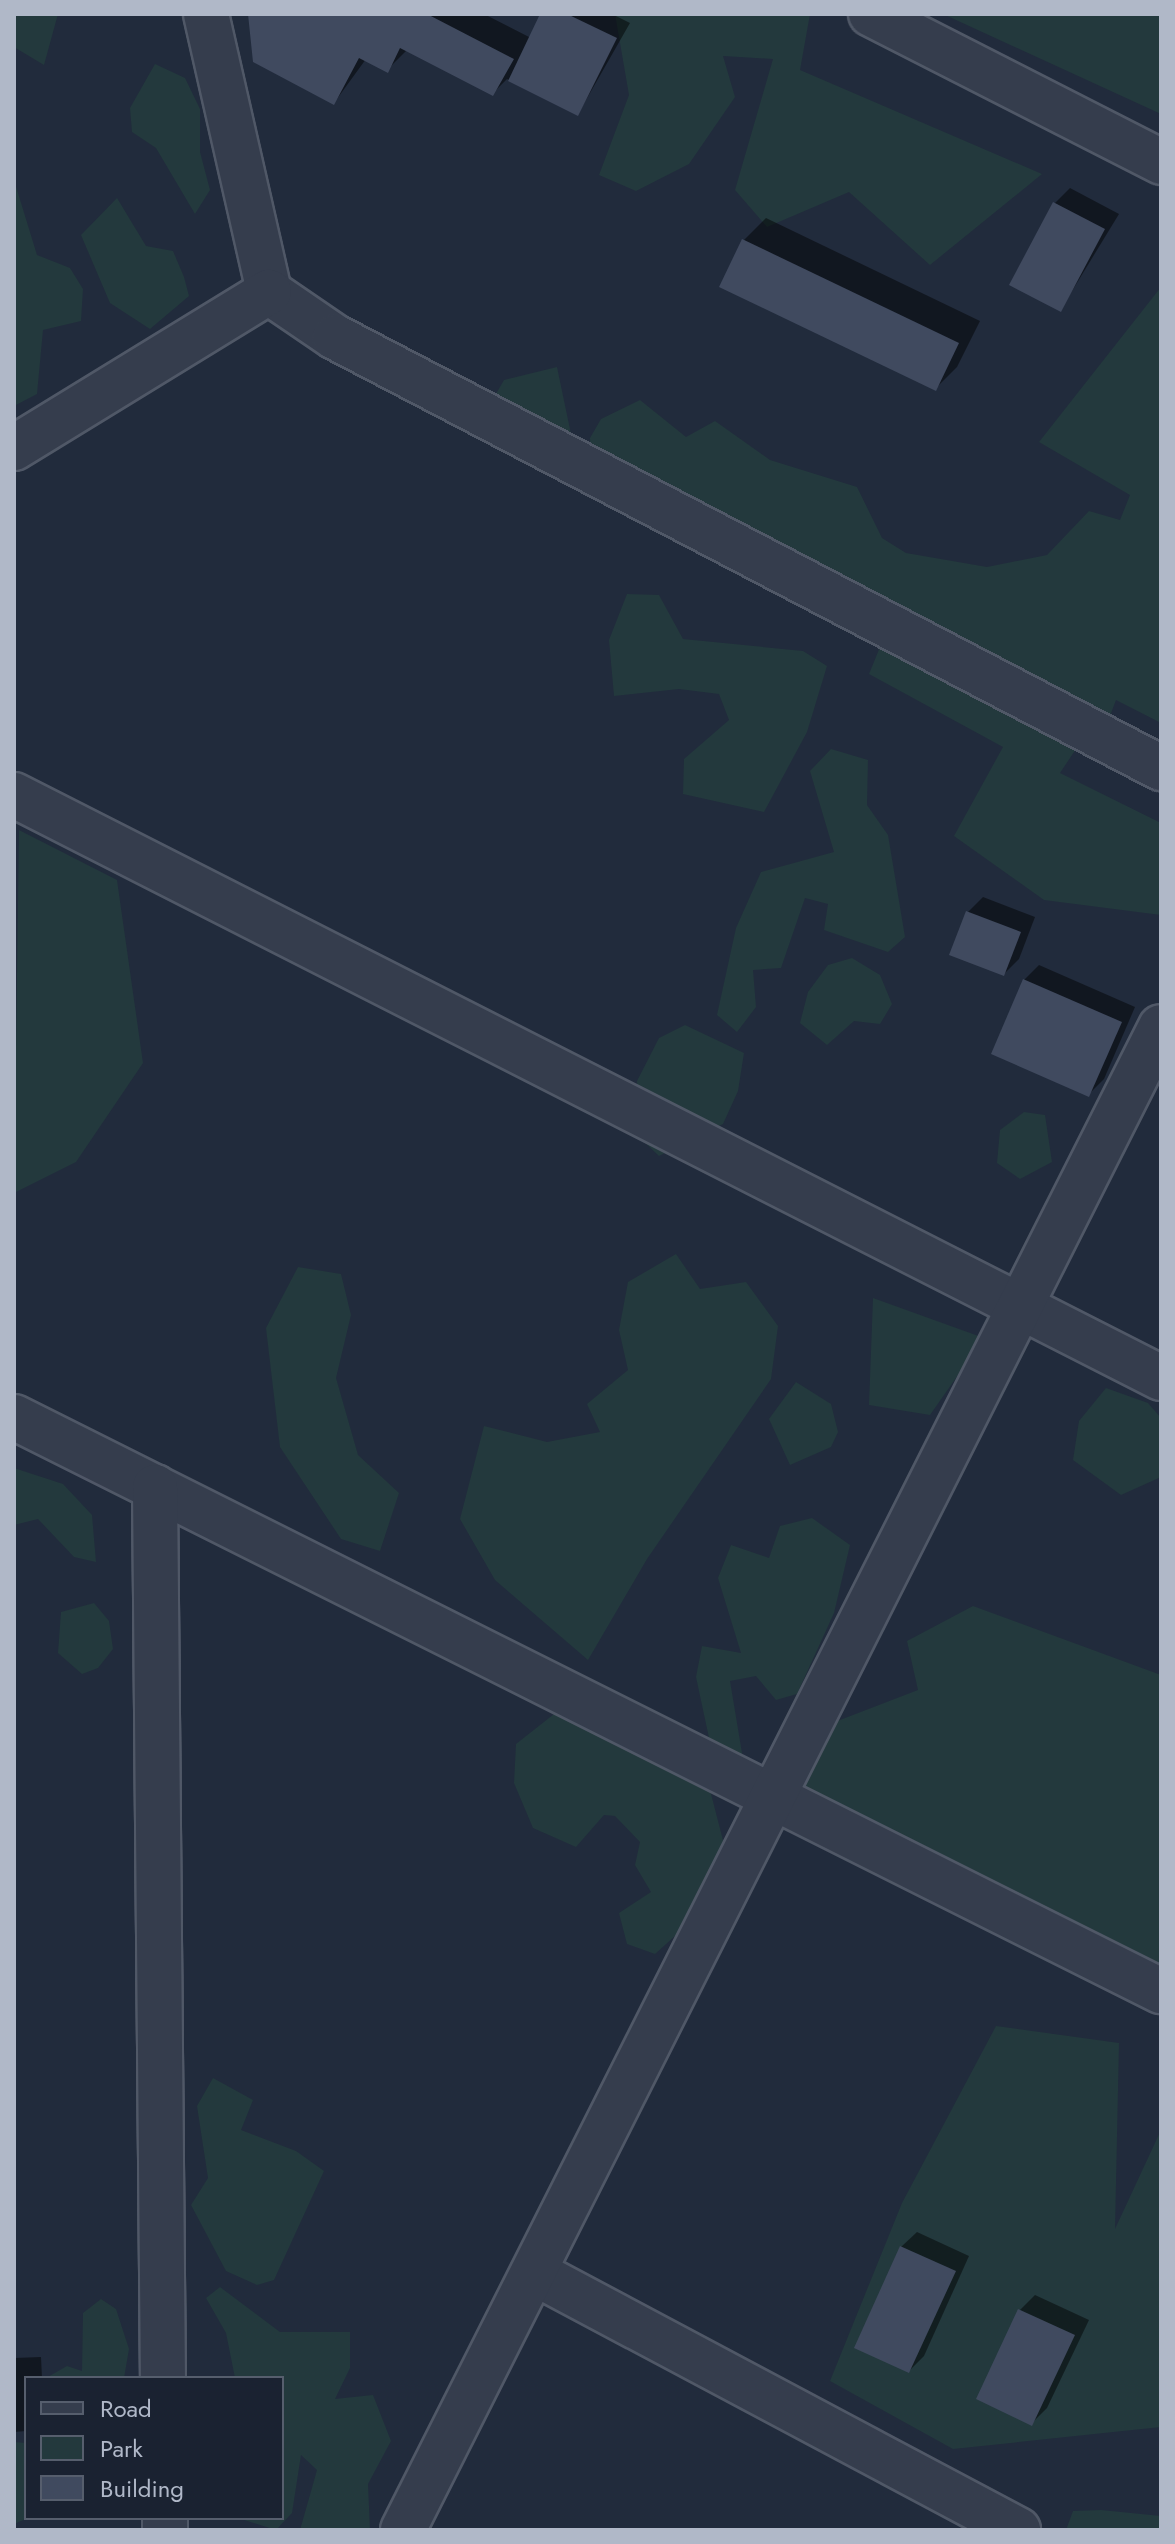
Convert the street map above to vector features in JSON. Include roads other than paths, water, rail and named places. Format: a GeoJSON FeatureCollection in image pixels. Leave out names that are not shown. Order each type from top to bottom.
{"type":"FeatureCollection","features":[{"type":"Feature","properties":{"kind":"street"},"geometry":{"type":"LineString","coordinates":[[206,14],[269,292],[335,337],[1161,768]]}},
{"type":"Feature","properties":{"kind":"street"},"geometry":{"type":"LineString","coordinates":[[871,14],[1161,162]]}},
{"type":"Feature","properties":{"kind":"street"},"geometry":{"type":"LineString","coordinates":[[14,448],[269,292]]}},
{"type":"Feature","properties":{"kind":"street"},"geometry":{"type":"LineString","coordinates":[[14,795],[1023,1304],[1161,1378]]}},
{"type":"Feature","properties":{"kind":"street"},"geometry":{"type":"LineString","coordinates":[[403,2530],[537,2274],[1161,1027]]}},
{"type":"Feature","properties":{"kind":"street"},"geometry":{"type":"LineString","coordinates":[[14,1417],[778,1794],[1161,1991]]}},
{"type":"Feature","properties":{"kind":"street"},"geometry":{"type":"LineString","coordinates":[[155,1487],[163,2376]]}},
{"type":"Feature","properties":{"kind":"street"},"geometry":{"type":"LineString","coordinates":[[537,2274],[1017,2530]]}}]}
